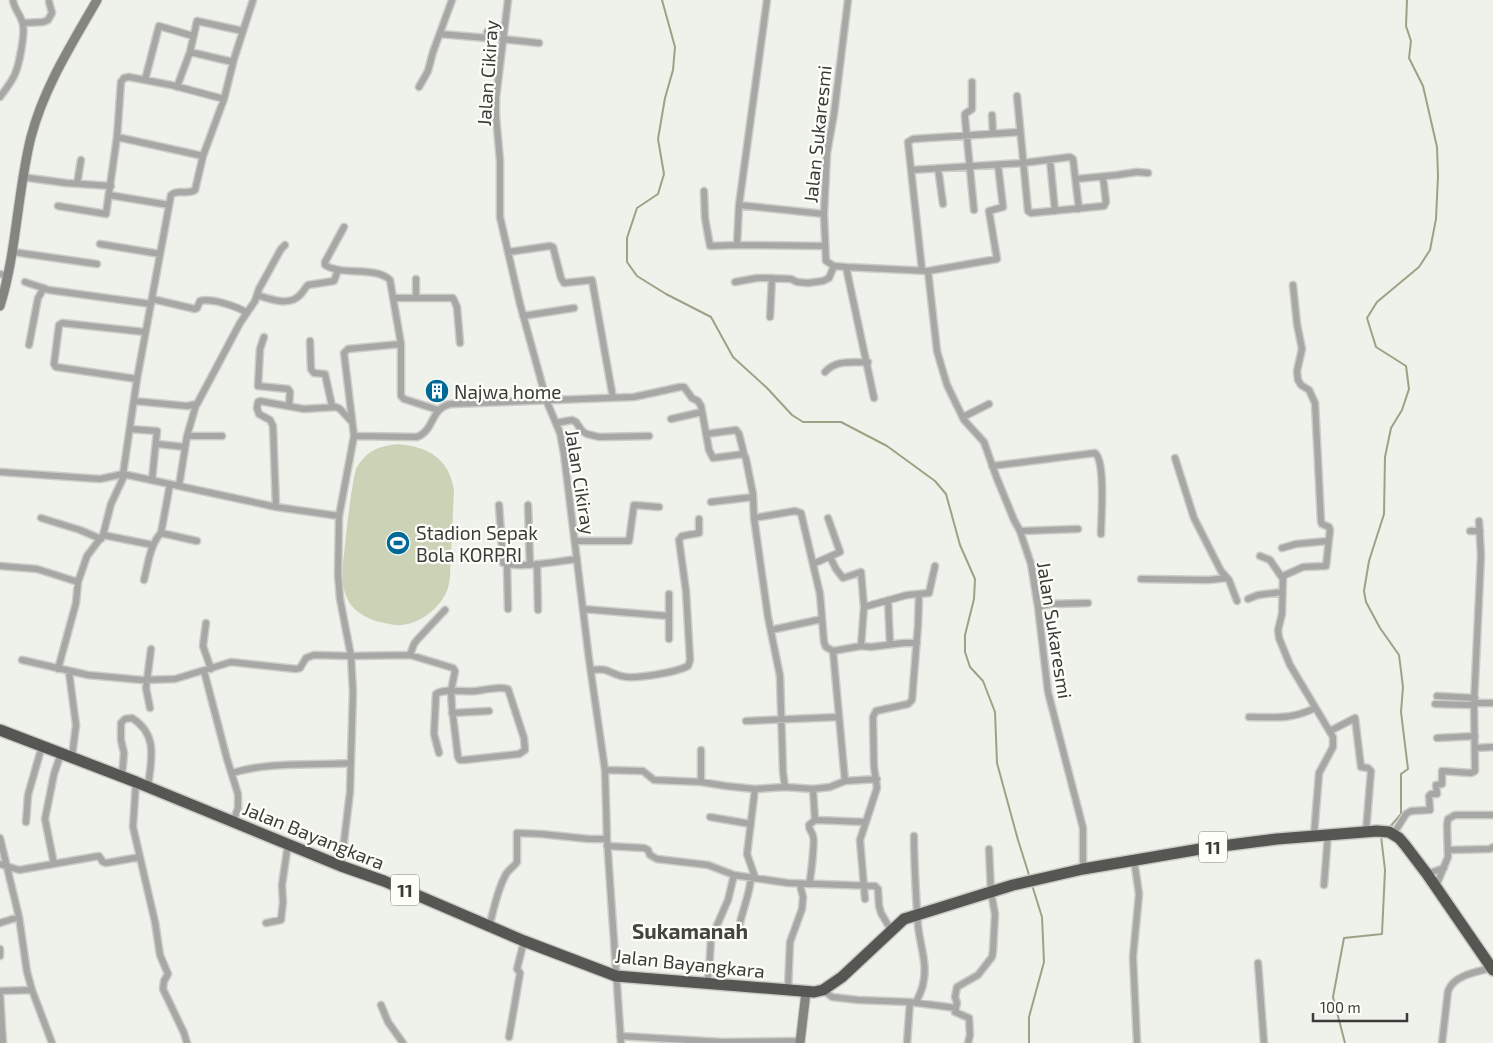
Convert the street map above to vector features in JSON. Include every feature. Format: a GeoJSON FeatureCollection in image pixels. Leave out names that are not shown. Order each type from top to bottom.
{"type":"FeatureCollection","features":[{"type":"Feature","properties":{"kind":"highway","name":"Jalan Bayangkara"},"geometry":{"type":"LineString","coordinates":[[0,730],[122,776],[341,866],[384,881],[489,927],[616,976],[806,992],[823,990]]}},
{"type":"Feature","properties":{"kind":"highway","name":"11"},"geometry":{"type":"LineString","coordinates":[[823,990],[842,977],[904,919],[918,913],[1013,885],[1083,869],[1226,845],[1314,835],[1381,832]]}},
{"type":"Feature","properties":{"kind":"highway"},"geometry":{"type":"LineString","coordinates":[[1381,832],[1405,844],[1492,969]]}},
{"type":"Feature","properties":{"kind":"street"},"geometry":{"type":"LineString","coordinates":[[0,97],[16,71],[23,36],[23,23],[14,8],[13,0]]}},
{"type":"Feature","properties":{"kind":"street"},"geometry":{"type":"LineString","coordinates":[[0,306],[4,275],[13,252],[22,176],[31,136],[44,100],[64,56],[97,0]]}},
{"type":"Feature","properties":{"kind":"street"},"geometry":{"type":"LineString","coordinates":[[58,669],[76,603],[78,582],[87,556],[102,537],[111,504],[124,474],[137,379],[170,195],[172,193],[192,192],[195,190],[203,156],[224,99],[252,0]]}},
{"type":"Feature","properties":{"kind":"street"},"geometry":{"type":"LineString","coordinates":[[419,87],[428,71],[452,0]]}},
{"type":"Feature","properties":{"kind":"street","name":"Jalan Cikiray"},"geometry":{"type":"LineString","coordinates":[[508,0],[502,36],[496,116],[500,161],[499,209],[523,316],[564,454],[605,770],[607,842],[620,1039]]}},
{"type":"Feature","properties":{"kind":"street"},"geometry":{"type":"LineString","coordinates":[[737,245],[739,205],[768,0]]}},
{"type":"Feature","properties":{"kind":"street","name":"Jalan Sukaresmi"},"geometry":{"type":"LineString","coordinates":[[834,266],[826,262],[825,246],[824,214],[827,154],[834,114],[848,0]]}},
{"type":"Feature","properties":{"kind":"street"},"geometry":{"type":"LineString","coordinates":[[23,23],[48,20],[52,13],[49,2]]}},
{"type":"Feature","properties":{"kind":"street"},"geometry":{"type":"LineString","coordinates":[[177,87],[190,52],[198,21],[243,31]]}},
{"type":"Feature","properties":{"kind":"street"},"geometry":{"type":"LineString","coordinates":[[145,80],[159,26],[193,36]]}},
{"type":"Feature","properties":{"kind":"street"},"geometry":{"type":"LineString","coordinates":[[440,34],[487,38],[487,32],[492,29],[502,36],[539,43]]}},
{"type":"Feature","properties":{"kind":"street"},"geometry":{"type":"LineString","coordinates":[[190,52],[233,62]]}},
{"type":"Feature","properties":{"kind":"street"},"geometry":{"type":"LineString","coordinates":[[58,206],[106,214],[117,137],[122,80],[129,77],[224,99]]}},
{"type":"Feature","properties":{"kind":"street"},"geometry":{"type":"LineString","coordinates":[[972,82],[972,109],[965,116],[968,166],[974,210]]}},
{"type":"Feature","properties":{"kind":"street"},"geometry":{"type":"LineString","coordinates":[[1017,96],[1028,211],[1031,213],[1105,205],[1102,177]]}},
{"type":"Feature","properties":{"kind":"street"},"geometry":{"type":"LineString","coordinates":[[992,115],[993,134]]}},
{"type":"Feature","properties":{"kind":"street"},"geometry":{"type":"LineString","coordinates":[[967,136],[1020,132]]}},
{"type":"Feature","properties":{"kind":"street","name":"Jalan Sukaresmi"},"geometry":{"type":"LineString","coordinates":[[967,136],[911,140],[908,144],[938,357],[947,384],[962,417],[984,442],[992,466],[1020,531],[1031,564],[1048,692],[1083,828],[1083,869]]}},
{"type":"Feature","properties":{"kind":"street"},"geometry":{"type":"LineString","coordinates":[[117,137],[203,156]]}},
{"type":"Feature","properties":{"kind":"street"},"geometry":{"type":"LineString","coordinates":[[911,170],[1072,158],[1079,209]]}},
{"type":"Feature","properties":{"kind":"street"},"geometry":{"type":"LineString","coordinates":[[77,184],[81,160]]}},
{"type":"Feature","properties":{"kind":"street"},"geometry":{"type":"LineString","coordinates":[[1050,160],[1055,211]]}},
{"type":"Feature","properties":{"kind":"street"},"geometry":{"type":"LineString","coordinates":[[735,282],[757,278],[792,279],[798,282],[823,281],[830,276],[834,266],[925,270],[997,258],[989,211],[1003,207],[998,165]]}},
{"type":"Feature","properties":{"kind":"street"},"geometry":{"type":"LineString","coordinates":[[938,168],[943,204]]}},
{"type":"Feature","properties":{"kind":"street"},"geometry":{"type":"LineString","coordinates":[[1076,179],[1148,172]]}},
{"type":"Feature","properties":{"kind":"street"},"geometry":{"type":"LineString","coordinates":[[22,176],[77,184],[111,186]]}},
{"type":"Feature","properties":{"kind":"street"},"geometry":{"type":"LineString","coordinates":[[704,191],[705,218],[710,246],[825,246]]}},
{"type":"Feature","properties":{"kind":"street"},"geometry":{"type":"LineString","coordinates":[[109,195],[169,205]]}},
{"type":"Feature","properties":{"kind":"street"},"geometry":{"type":"LineString","coordinates":[[739,205],[824,214]]}},
{"type":"Feature","properties":{"kind":"street"},"geometry":{"type":"LineString","coordinates":[[344,227],[325,265],[338,270],[385,275],[390,280],[401,344],[401,396],[404,399],[438,410]]}},
{"type":"Feature","properties":{"kind":"street"},"geometry":{"type":"LineString","coordinates":[[100,244],[160,254]]}},
{"type":"Feature","properties":{"kind":"street"},"geometry":{"type":"LineString","coordinates":[[179,486],[187,436],[196,405],[281,249],[285,245]]}},
{"type":"Feature","properties":{"kind":"street"},"geometry":{"type":"LineString","coordinates":[[508,252],[550,246],[554,250],[564,283],[592,280],[612,398]]}},
{"type":"Feature","properties":{"kind":"street"},"geometry":{"type":"LineString","coordinates":[[13,252],[98,264]]}},
{"type":"Feature","properties":{"kind":"street"},"geometry":{"type":"LineString","coordinates":[[846,267],[868,362],[874,398]]}},
{"type":"Feature","properties":{"kind":"street"},"geometry":{"type":"LineString","coordinates":[[257,295],[282,302],[295,299],[308,285],[334,281],[338,270]]}},
{"type":"Feature","properties":{"kind":"street"},"geometry":{"type":"LineString","coordinates":[[770,317],[772,278]]}},
{"type":"Feature","properties":{"kind":"street"},"geometry":{"type":"LineString","coordinates":[[416,279],[416,298]]}},
{"type":"Feature","properties":{"kind":"street"},"geometry":{"type":"LineString","coordinates":[[25,282],[44,288],[194,309],[203,300],[235,306],[247,313]]}},
{"type":"Feature","properties":{"kind":"street"},"geometry":{"type":"LineString","coordinates":[[1293,285],[1302,349],[1298,380],[1309,390],[1314,403],[1322,522],[1330,528],[1326,566],[1303,567],[1285,574],[1283,578],[1282,614],[1278,630],[1279,638],[1290,665],[1333,737],[1333,747],[1319,773],[1314,835]]}},
{"type":"Feature","properties":{"kind":"street"},"geometry":{"type":"LineString","coordinates":[[29,345],[38,298],[44,288]]}},
{"type":"Feature","properties":{"kind":"street"},"geometry":{"type":"LineString","coordinates":[[394,298],[454,299],[460,343]]}},
{"type":"Feature","properties":{"kind":"street"},"geometry":{"type":"LineString","coordinates":[[523,316],[574,308]]}},
{"type":"Feature","properties":{"kind":"street"},"geometry":{"type":"LineString","coordinates":[[137,379],[56,367],[54,364],[59,325],[62,323],[145,332]]}},
{"type":"Feature","properties":{"kind":"street"},"geometry":{"type":"LineString","coordinates":[[264,337],[260,349],[258,386],[288,389],[290,392],[289,406]]}},
{"type":"Feature","properties":{"kind":"street"},"geometry":{"type":"LineString","coordinates":[[310,341],[311,369],[314,373],[326,376],[332,406]]}},
{"type":"Feature","properties":{"kind":"street"},"geometry":{"type":"LineString","coordinates":[[341,866],[350,792],[353,692],[351,656],[340,599],[338,576],[339,516],[354,436],[345,351],[348,349],[401,344]]}},
{"type":"Feature","properties":{"kind":"street"},"geometry":{"type":"LineString","coordinates":[[825,372],[836,363],[868,362]]}},
{"type":"Feature","properties":{"kind":"street"},"geometry":{"type":"LineString","coordinates":[[354,436],[417,437],[426,432],[438,410],[451,404],[547,402],[634,397],[684,387],[692,398],[700,402],[713,458],[744,454]]}},
{"type":"Feature","properties":{"kind":"street"},"geometry":{"type":"LineString","coordinates":[[134,401],[196,405]]}},
{"type":"Feature","properties":{"kind":"street"},"geometry":{"type":"LineString","coordinates":[[276,507],[273,426],[270,420],[259,414],[257,404],[260,401],[304,409],[332,406],[340,409],[352,422]]}},
{"type":"Feature","properties":{"kind":"street"},"geometry":{"type":"LineString","coordinates":[[962,417],[989,404]]}},
{"type":"Feature","properties":{"kind":"street"},"geometry":{"type":"LineString","coordinates":[[671,419],[702,412]]}},
{"type":"Feature","properties":{"kind":"street"},"geometry":{"type":"LineString","coordinates":[[556,423],[568,420],[576,422],[582,431],[599,438],[649,436]]}},
{"type":"Feature","properties":{"kind":"street"},"geometry":{"type":"LineString","coordinates":[[130,429],[158,431],[152,480]]}},
{"type":"Feature","properties":{"kind":"street"},"geometry":{"type":"LineString","coordinates":[[706,434],[736,430],[739,434],[746,459],[771,630],[780,676],[785,787]]}},
{"type":"Feature","properties":{"kind":"street"},"geometry":{"type":"LineString","coordinates":[[187,436],[222,436]]}},
{"type":"Feature","properties":{"kind":"street"},"geometry":{"type":"LineString","coordinates":[[157,444],[185,447]]}},
{"type":"Feature","properties":{"kind":"street"},"geometry":{"type":"LineString","coordinates":[[992,466],[1095,453],[1099,457],[1103,498],[1101,534]]}},
{"type":"Feature","properties":{"kind":"street"},"geometry":{"type":"LineString","coordinates":[[1175,458],[1194,518],[1231,584],[1237,601]]}},
{"type":"Feature","properties":{"kind":"street"},"geometry":{"type":"LineString","coordinates":[[0,472],[100,479],[124,474],[276,507],[339,516]]}},
{"type":"Feature","properties":{"kind":"street"},"geometry":{"type":"LineString","coordinates":[[144,580],[153,545],[161,533],[170,484]]}},
{"type":"Feature","properties":{"kind":"street"},"geometry":{"type":"LineString","coordinates":[[711,502],[753,498]]}},
{"type":"Feature","properties":{"kind":"street"},"geometry":{"type":"LineString","coordinates":[[500,505],[503,563],[507,565],[533,564],[577,559]]}},
{"type":"Feature","properties":{"kind":"street"},"geometry":{"type":"LineString","coordinates":[[575,541],[629,541],[634,505],[659,507]]}},
{"type":"Feature","properties":{"kind":"street"},"geometry":{"type":"LineString","coordinates":[[528,506],[538,610]]}},
{"type":"Feature","properties":{"kind":"street"},"geometry":{"type":"LineString","coordinates":[[754,518],[799,511],[804,524],[820,594],[827,648],[833,652],[861,646],[871,647],[917,643]]}},
{"type":"Feature","properties":{"kind":"street"},"geometry":{"type":"LineString","coordinates":[[40,518],[102,537],[153,545]]}},
{"type":"Feature","properties":{"kind":"street"},"geometry":{"type":"LineString","coordinates":[[813,564],[838,553],[840,549],[828,518]]}},
{"type":"Feature","properties":{"kind":"street"},"geometry":{"type":"LineString","coordinates":[[591,670],[607,670],[619,676],[630,678],[658,674],[688,666],[690,660],[686,591],[679,540],[682,536],[698,533],[699,519]]}},
{"type":"Feature","properties":{"kind":"street"},"geometry":{"type":"LineString","coordinates":[[1330,731],[1356,718],[1361,767],[1372,771],[1381,832],[1406,814],[1430,810],[1429,796],[1437,794],[1436,785],[1442,784],[1442,771],[1471,773],[1475,771],[1475,702],[1481,555],[1479,521]]}},
{"type":"Feature","properties":{"kind":"street"},"geometry":{"type":"LineString","coordinates":[[1020,531],[1078,530]]}},
{"type":"Feature","properties":{"kind":"street"},"geometry":{"type":"LineString","coordinates":[[1470,531],[1480,531]]}},
{"type":"Feature","properties":{"kind":"street"},"geometry":{"type":"LineString","coordinates":[[161,533],[198,541]]}},
{"type":"Feature","properties":{"kind":"street"},"geometry":{"type":"LineString","coordinates":[[1282,548],[1296,544],[1328,541]]}},
{"type":"Feature","properties":{"kind":"street"},"geometry":{"type":"LineString","coordinates":[[1260,556],[1270,560],[1283,578]]}},
{"type":"Feature","properties":{"kind":"street"},"geometry":{"type":"LineString","coordinates":[[830,557],[843,578],[860,572],[864,607],[861,646]]}},
{"type":"Feature","properties":{"kind":"street"},"geometry":{"type":"LineString","coordinates":[[507,565],[508,609]]}},
{"type":"Feature","properties":{"kind":"street"},"geometry":{"type":"LineString","coordinates":[[0,566],[45,570],[78,582]]}},
{"type":"Feature","properties":{"kind":"street"},"geometry":{"type":"LineString","coordinates":[[864,607],[888,600],[930,592],[935,566]]}},
{"type":"Feature","properties":{"kind":"street"},"geometry":{"type":"LineString","coordinates":[[1141,579],[1185,578],[1209,580],[1226,578]]}},
{"type":"Feature","properties":{"kind":"street"},"geometry":{"type":"LineString","coordinates":[[1248,598],[1282,592]]}},
{"type":"Feature","properties":{"kind":"street"},"geometry":{"type":"LineString","coordinates":[[669,594],[669,639]]}},
{"type":"Feature","properties":{"kind":"street"},"geometry":{"type":"LineString","coordinates":[[865,899],[860,840],[877,788],[874,767],[873,714],[876,711],[908,704],[912,700],[919,594]]}},
{"type":"Feature","properties":{"kind":"street"},"geometry":{"type":"LineString","coordinates":[[888,600],[890,644]]}},
{"type":"Feature","properties":{"kind":"street"},"geometry":{"type":"LineString","coordinates":[[1038,606],[1088,603]]}},
{"type":"Feature","properties":{"kind":"street"},"geometry":{"type":"LineString","coordinates":[[583,609],[668,616]]}},
{"type":"Feature","properties":{"kind":"street"},"geometry":{"type":"LineString","coordinates":[[410,655],[417,640],[445,610]]}},
{"type":"Feature","properties":{"kind":"street"},"geometry":{"type":"LineString","coordinates":[[771,630],[822,619]]}},
{"type":"Feature","properties":{"kind":"street"},"geometry":{"type":"LineString","coordinates":[[206,623],[203,646],[239,800],[233,822]]}},
{"type":"Feature","properties":{"kind":"street"},"geometry":{"type":"LineString","coordinates":[[150,708],[146,680],[151,649]]}},
{"type":"Feature","properties":{"kind":"street"},"geometry":{"type":"LineString","coordinates":[[833,652],[845,781]]}},
{"type":"Feature","properties":{"kind":"street"},"geometry":{"type":"LineString","coordinates":[[22,660],[69,672],[146,680],[175,679],[226,663],[237,662],[298,669],[306,658],[314,655],[410,655],[453,668],[455,675],[451,691],[452,713],[460,760],[519,754],[525,750],[524,738],[508,689],[502,688],[451,691],[439,691],[436,694],[434,734],[438,753]]}},
{"type":"Feature","properties":{"kind":"street"},"geometry":{"type":"LineString","coordinates":[[54,864],[45,819],[54,774],[66,755],[76,725],[69,672]]}},
{"type":"Feature","properties":{"kind":"street"},"geometry":{"type":"LineString","coordinates":[[1437,696],[1493,703]]}},
{"type":"Feature","properties":{"kind":"street"},"geometry":{"type":"LineString","coordinates":[[1435,704],[1475,702]]}},
{"type":"Feature","properties":{"kind":"street"},"geometry":{"type":"LineString","coordinates":[[1249,717],[1295,717],[1315,708]]}},
{"type":"Feature","properties":{"kind":"street"},"geometry":{"type":"LineString","coordinates":[[452,713],[489,711]]}},
{"type":"Feature","properties":{"kind":"street"},"geometry":{"type":"LineString","coordinates":[[122,776],[124,753],[120,723],[125,718],[132,718],[152,742],[148,787]]}},
{"type":"Feature","properties":{"kind":"street"},"geometry":{"type":"LineString","coordinates":[[746,721],[839,718]]}},
{"type":"Feature","properties":{"kind":"street"},"geometry":{"type":"LineString","coordinates":[[1437,738],[1475,736]]}},
{"type":"Feature","properties":{"kind":"street"},"geometry":{"type":"LineString","coordinates":[[26,822],[28,794],[42,746]]}},
{"type":"Feature","properties":{"kind":"street"},"geometry":{"type":"LineString","coordinates":[[1475,748],[1493,747]]}},
{"type":"Feature","properties":{"kind":"street"},"geometry":{"type":"LineString","coordinates":[[700,750],[701,782]]}},
{"type":"Feature","properties":{"kind":"street"},"geometry":{"type":"LineString","coordinates":[[232,773],[243,769],[286,764],[330,765],[351,763]]}},
{"type":"Feature","properties":{"kind":"street"},"geometry":{"type":"LineString","coordinates":[[605,770],[643,771],[654,780],[701,782],[756,789],[785,787],[813,789],[830,787],[845,781],[877,779]]}},
{"type":"Feature","properties":{"kind":"street"},"geometry":{"type":"LineString","coordinates":[[136,782],[132,818],[157,932],[160,956],[168,974],[164,981],[163,989],[187,1043]]}},
{"type":"Feature","properties":{"kind":"street"},"geometry":{"type":"LineString","coordinates":[[740,928],[742,914],[753,877],[747,854],[756,789]]}},
{"type":"Feature","properties":{"kind":"street"},"geometry":{"type":"LineString","coordinates":[[813,789],[816,820]]}},
{"type":"Feature","properties":{"kind":"street"},"geometry":{"type":"LineString","coordinates":[[1436,886],[1444,868],[1448,850],[1447,825],[1450,818],[1455,815],[1493,815]]}},
{"type":"Feature","properties":{"kind":"street"},"geometry":{"type":"LineString","coordinates":[[710,817],[751,824]]}},
{"type":"Feature","properties":{"kind":"street"},"geometry":{"type":"LineString","coordinates":[[810,884],[814,836],[809,830],[809,825],[816,820],[866,822]]}},
{"type":"Feature","properties":{"kind":"street"},"geometry":{"type":"LineString","coordinates":[[489,927],[497,896],[507,872],[515,866],[517,834],[541,834],[589,839],[644,848],[648,850],[650,855],[658,859],[708,866],[734,875],[800,885],[830,883],[877,886],[881,913],[891,930]]}},
{"type":"Feature","properties":{"kind":"street"},"geometry":{"type":"LineString","coordinates":[[1324,885],[1328,834]]}},
{"type":"Feature","properties":{"kind":"street"},"geometry":{"type":"LineString","coordinates":[[907,1043],[913,1002],[923,984],[924,973],[918,913],[914,836]]}},
{"type":"Feature","properties":{"kind":"street"},"geometry":{"type":"LineString","coordinates":[[0,838],[4,859],[8,866],[27,972],[52,1043]]}},
{"type":"Feature","properties":{"kind":"street"},"geometry":{"type":"LineString","coordinates":[[266,923],[281,920],[282,885],[288,844]]}},
{"type":"Feature","properties":{"kind":"street"},"geometry":{"type":"LineString","coordinates":[[1448,850],[1490,849],[1493,847]]}},
{"type":"Feature","properties":{"kind":"street"},"geometry":{"type":"LineString","coordinates":[[968,1043],[970,1035],[969,1018],[956,1014],[955,998],[957,987],[978,975],[994,952],[996,914],[991,892],[989,849]]}},
{"type":"Feature","properties":{"kind":"street"},"geometry":{"type":"LineString","coordinates":[[0,864],[19,870],[99,856],[106,863],[140,857]]}},
{"type":"Feature","properties":{"kind":"street"},"geometry":{"type":"LineString","coordinates":[[1134,860],[1139,902],[1134,957],[1137,1043]]}},
{"type":"Feature","properties":{"kind":"street"},"geometry":{"type":"LineString","coordinates":[[1427,874],[1444,868]]}},
{"type":"Feature","properties":{"kind":"street"},"geometry":{"type":"LineString","coordinates":[[707,984],[711,952],[709,944],[715,926],[728,900],[734,875]]}},
{"type":"Feature","properties":{"kind":"street"},"geometry":{"type":"LineString","coordinates":[[788,990],[790,942],[802,909],[800,885]]}},
{"type":"Feature","properties":{"kind":"street"},"geometry":{"type":"LineString","coordinates":[[0,923],[18,917]]}},
{"type":"Feature","properties":{"kind":"street"},"geometry":{"type":"LineString","coordinates":[[509,1037],[520,973],[517,969],[524,941]]}},
{"type":"Feature","properties":{"kind":"street"},"geometry":{"type":"LineString","coordinates":[[0,948],[0,956]]}},
{"type":"Feature","properties":{"kind":"street"},"geometry":{"type":"LineString","coordinates":[[1258,963],[1264,1043]]}},
{"type":"Feature","properties":{"kind":"street"},"geometry":{"type":"LineString","coordinates":[[1442,1043],[1450,986],[1461,977],[1492,969]]}},
{"type":"Feature","properties":{"kind":"street"},"geometry":{"type":"LineString","coordinates":[[3,1043],[0,992],[32,990]]}},
{"type":"Feature","properties":{"kind":"street"},"geometry":{"type":"LineString","coordinates":[[823,990],[832,997],[913,1002],[956,1008]]}},
{"type":"Feature","properties":{"kind":"street"},"geometry":{"type":"LineString","coordinates":[[620,1039],[800,1042],[806,992]]}},
{"type":"Feature","properties":{"kind":"street"},"geometry":{"type":"LineString","coordinates":[[381,1005],[388,1022],[403,1043]]}},
{"type":"Feature","properties":{"kind":"green space","name":"Stadion Sepak Bola KORPRI"},"geometry":{"type":"Polygon","coordinates":[[[398,444],[419,448],[435,456],[447,470],[454,490],[450,576],[445,596],[427,615],[419,620],[403,625],[383,623],[355,610],[346,596],[342,580],[350,503],[357,467],[374,450],[398,444]]]}},
{"type":"Feature","properties":{"kind":"waterway"},"geometry":{"type":"LineString","coordinates":[[662,0],[675,47],[673,70],[665,98],[658,139],[664,174],[658,194],[637,208],[627,238],[627,262],[637,276],[666,294],[711,317],[733,357],[767,388],[792,415],[803,422],[841,422],[887,446],[935,481],[946,494],[960,545],[975,579],[974,599],[965,635],[965,652],[970,667],[983,681],[995,712],[997,763],[1030,878]]}},
{"type":"Feature","properties":{"kind":"waterway"},"geometry":{"type":"LineString","coordinates":[[1389,828],[1401,814],[1401,774],[1408,769],[1401,712],[1403,687],[1399,655],[1380,628],[1366,602],[1364,591],[1369,561],[1384,514],[1385,457],[1391,428],[1402,410],[1409,389],[1406,366],[1376,347],[1367,318],[1377,302],[1419,267],[1430,250],[1436,219],[1438,176],[1437,147],[1423,86],[1409,58],[1411,41],[1406,26],[1407,0]]}},
{"type":"Feature","properties":{"kind":"waterway"},"geometry":{"type":"LineString","coordinates":[[1345,1043],[1333,997],[1344,938],[1382,934],[1385,870],[1381,836]]}},
{"type":"Feature","properties":{"kind":"waterway"},"geometry":{"type":"LineString","coordinates":[[1029,1043],[1029,1017],[1044,962],[1042,917],[1032,885]]}},
{"type":"Feature","properties":{"kind":"place","name":"Najwa home"},"geometry":{"type":"Point","coordinates":[437,391]}},
{"type":"Feature","properties":{"kind":"place","name":"Stadion Sepak Bola KORPRI"},"geometry":{"type":"Point","coordinates":[398,543]}},
{"type":"Feature","properties":{"kind":"district","name":"Sukamanah"},"geometry":{"type":"Point","coordinates":[690,930]}}]}
